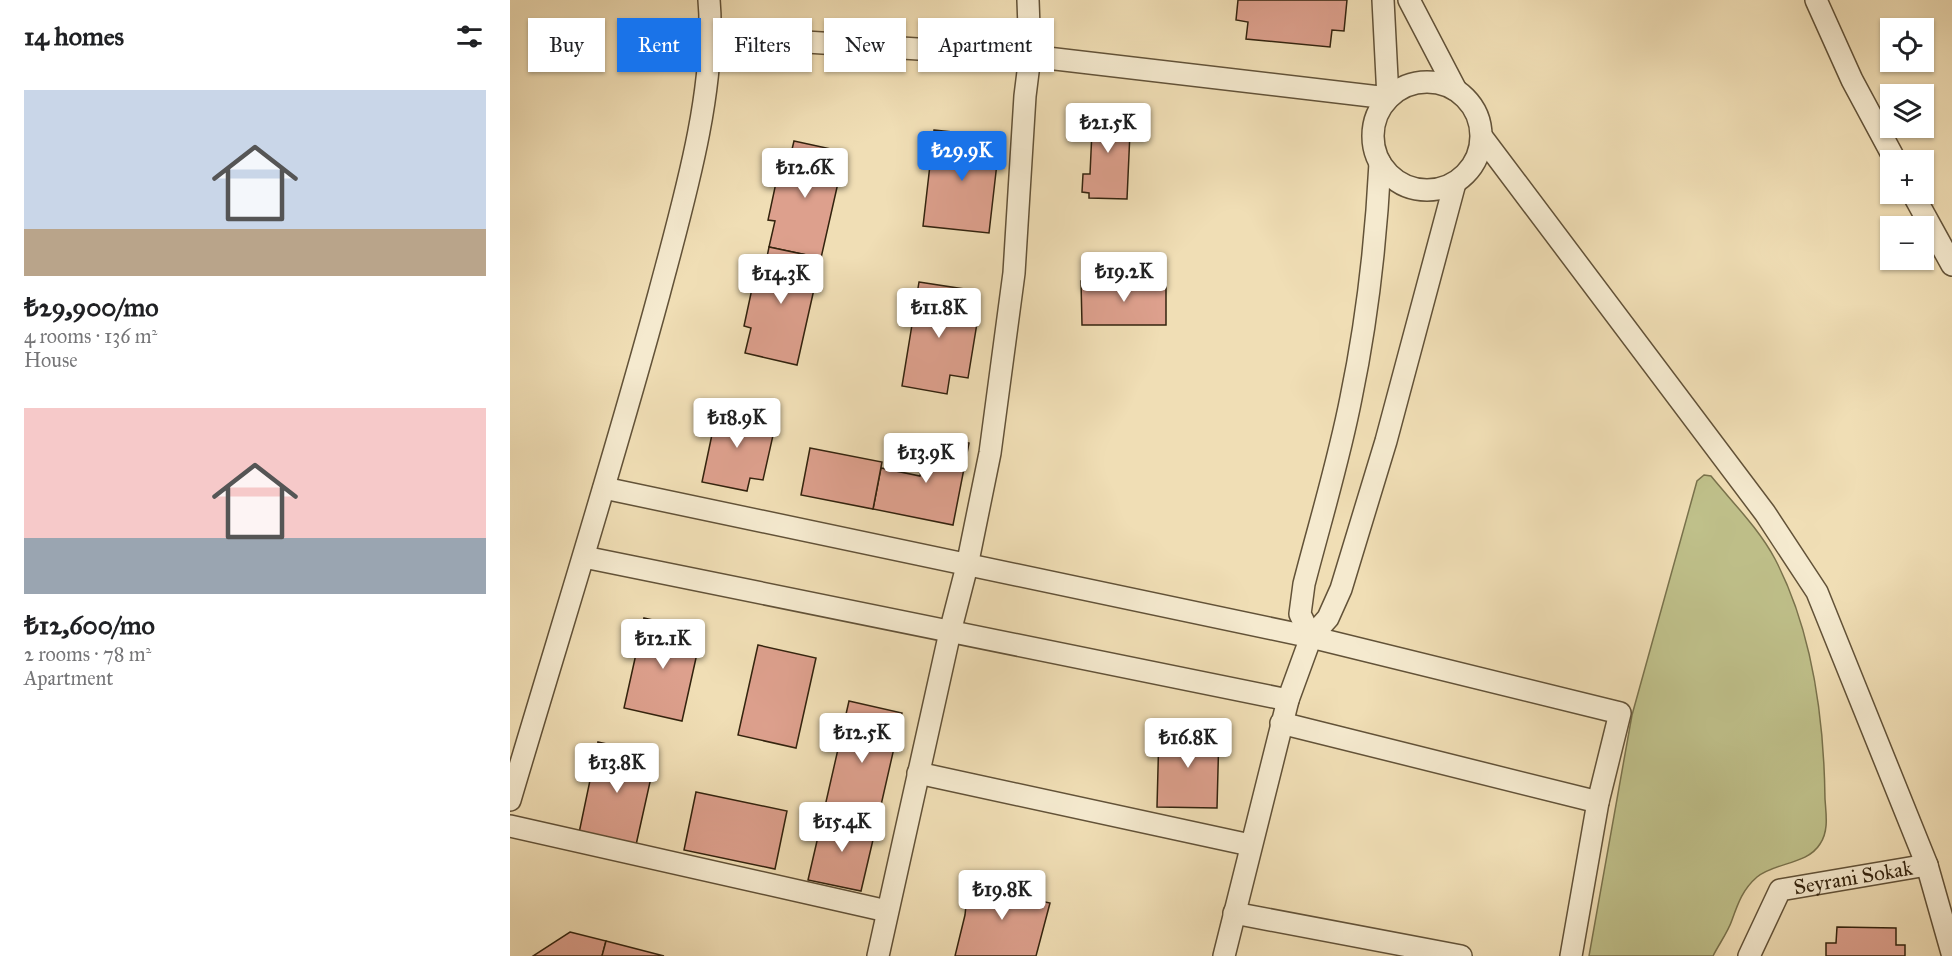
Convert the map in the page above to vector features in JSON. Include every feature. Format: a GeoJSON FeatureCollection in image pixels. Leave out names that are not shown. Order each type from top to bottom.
{"type":"FeatureCollection","features":[{"type":"Feature","properties":{"kind":"street"},"geometry":{"type":"LineString","coordinates":[[510,800],[584,557],[671,248],[709,70],[711,36],[709,0]]}},
{"type":"Feature","properties":{"kind":"street"},"geometry":{"type":"LineString","coordinates":[[1028,0],[1029,18]]}},
{"type":"Feature","properties":{"kind":"street"},"geometry":{"type":"LineString","coordinates":[[1383,0],[1388,98]]}},
{"type":"Feature","properties":{"kind":"street"},"geometry":{"type":"LineString","coordinates":[[1409,0],[1456,90]]}},
{"type":"Feature","properties":{"kind":"street"},"geometry":{"type":"LineString","coordinates":[[1816,0],[1852,80],[1890,150]]}},
{"type":"Feature","properties":{"kind":"street"},"geometry":{"type":"LineString","coordinates":[[711,36],[918,49]]}},
{"type":"Feature","properties":{"kind":"street"},"geometry":{"type":"LineString","coordinates":[[1054,59],[1388,98]]}},
{"type":"Feature","properties":{"kind":"street"},"geometry":{"type":"LineString","coordinates":[[878,956],[950,632],[967,566],[990,453],[1004,363],[1014,273],[1028,72]]}},
{"type":"Feature","properties":{"kind":"street"},"geometry":{"type":"LineString","coordinates":[[1420,82],[1438,83],[1456,90],[1470,102],[1479,118],[1482,136],[1479,155],[1470,171],[1455,183],[1439,190],[1422,190],[1398,181],[1380,163],[1373,147],[1373,129],[1378,113],[1388,98],[1402,88],[1420,82]]}},
{"type":"Feature","properties":{"kind":"street"},"geometry":{"type":"LineString","coordinates":[[1482,136],[1765,513],[1818,592],[1927,865],[1952,953]]}},
{"type":"Feature","properties":{"kind":"street"},"geometry":{"type":"LineString","coordinates":[[1311,637],[1300,614],[1304,584],[1351,399],[1377,220],[1380,163]]}},
{"type":"Feature","properties":{"kind":"street"},"geometry":{"type":"LineString","coordinates":[[1224,956],[1281,723],[1311,637],[1328,618],[1344,578],[1386,441],[1455,183]]}},
{"type":"Feature","properties":{"kind":"street"},"geometry":{"type":"LineString","coordinates":[[1918,204],[1952,265]]}},
{"type":"Feature","properties":{"kind":"street"},"geometry":{"type":"LineString","coordinates":[[604,488],[1311,637],[1620,713],[1598,802],[1571,956]]}},
{"type":"Feature","properties":{"kind":"street"},"geometry":{"type":"LineString","coordinates":[[584,557],[1288,700]]}},
{"type":"Feature","properties":{"kind":"street"},"geometry":{"type":"LineString","coordinates":[[1281,723],[1598,802]]}},
{"type":"Feature","properties":{"kind":"street"},"geometry":{"type":"LineString","coordinates":[[918,773],[1250,845]]}},
{"type":"Feature","properties":{"kind":"street"},"geometry":{"type":"LineString","coordinates":[[510,826],[887,911]]}},
{"type":"Feature","properties":{"kind":"street","name":"Seyrani Sokak"},"geometry":{"type":"LineString","coordinates":[[1749,956],[1780,890],[1927,865]]}},
{"type":"Feature","properties":{"kind":"street"},"geometry":{"type":"LineString","coordinates":[[1234,913],[1461,956]]}},
{"type":"Feature","properties":{"kind":"green space"},"geometry":{"type":"Polygon","coordinates":[[[1704,475],[1711,476],[1761,537],[1788,586],[1798,615],[1814,676],[1822,738],[1825,834],[1820,844],[1807,856],[1764,872],[1748,886],[1713,956],[1589,956],[1632,715],[1697,481],[1704,475]]]}},
{"type":"Feature","properties":{"kind":"building"},"geometry":{"type":"Polygon","coordinates":[[[1238,0],[1347,0],[1344,31],[1332,30],[1330,47],[1246,39],[1248,22],[1236,20],[1238,0]]]}},
{"type":"Feature","properties":{"kind":"building"},"geometry":{"type":"Polygon","coordinates":[[[1092,108],[1131,110],[1127,199],[1089,198],[1089,193],[1082,192],[1083,174],[1090,174],[1092,131],[1085,130],[1086,113],[1092,113],[1092,108]]]}},
{"type":"Feature","properties":{"kind":"building"},"geometry":{"type":"Polygon","coordinates":[[[934,130],[1000,137],[989,233],[923,226],[934,130]]]}},
{"type":"Feature","properties":{"kind":"building"},"geometry":{"type":"Polygon","coordinates":[[[794,141],[845,152],[821,258],[769,247],[775,221],[768,220],[780,164],[788,166],[794,141]]]}},
{"type":"Feature","properties":{"kind":"building"},"geometry":{"type":"Polygon","coordinates":[[[769,247],[821,258],[797,365],[745,353],[751,328],[744,326],[756,270],[764,272],[769,247]]]}},
{"type":"Feature","properties":{"kind":"building"},"geometry":{"type":"Polygon","coordinates":[[[1081,281],[1166,281],[1166,325],[1082,325],[1081,281]]]}},
{"type":"Feature","properties":{"kind":"building"},"geometry":{"type":"Polygon","coordinates":[[[919,282],[964,289],[960,314],[978,317],[968,378],[950,375],[947,394],[902,386],[919,282]]]}},
{"type":"Feature","properties":{"kind":"building"},"geometry":{"type":"Polygon","coordinates":[[[718,406],[763,415],[760,429],[774,431],[763,480],[750,478],[747,491],[702,482],[718,406]]]}},
{"type":"Feature","properties":{"kind":"building"},"geometry":{"type":"Polygon","coordinates":[[[928,435],[969,443],[953,525],[873,509],[881,468],[920,476],[928,435]]]}},
{"type":"Feature","properties":{"kind":"building"},"geometry":{"type":"Polygon","coordinates":[[[810,448],[882,462],[873,509],[801,495],[810,448]]]}},
{"type":"Feature","properties":{"kind":"building"},"geometry":{"type":"Polygon","coordinates":[[[644,618],[702,631],[682,721],[624,708],[644,618]]]}},
{"type":"Feature","properties":{"kind":"building"},"geometry":{"type":"Polygon","coordinates":[[[758,645],[816,658],[796,748],[738,735],[758,645]]]}},
{"type":"Feature","properties":{"kind":"building"},"geometry":{"type":"Polygon","coordinates":[[[849,701],[902,713],[876,827],[823,815],[849,701]]]}},
{"type":"Feature","properties":{"kind":"building"},"geometry":{"type":"Polygon","coordinates":[[[1159,731],[1219,732],[1217,808],[1157,807],[1159,731]]]}},
{"type":"Feature","properties":{"kind":"building"},"geometry":{"type":"Polygon","coordinates":[[[598,742],[656,755],[636,845],[579,833],[598,742]]]}},
{"type":"Feature","properties":{"kind":"building"},"geometry":{"type":"Polygon","coordinates":[[[696,792],[787,811],[775,869],[684,850],[696,792]]]}},
{"type":"Feature","properties":{"kind":"building"},"geometry":{"type":"Polygon","coordinates":[[[823,815],[876,827],[861,891],[808,880],[823,815]]]}},
{"type":"Feature","properties":{"kind":"building"},"geometry":{"type":"Polygon","coordinates":[[[984,878],[1039,889],[1036,900],[1050,903],[1036,956],[955,956],[965,915],[968,886],[982,889],[984,878]]]}},
{"type":"Feature","properties":{"kind":"building"},"geometry":{"type":"Polygon","coordinates":[[[1837,927],[1896,928],[1896,945],[1905,945],[1905,956],[1826,956],[1826,943],[1836,943],[1837,927]]]}},
{"type":"Feature","properties":{"kind":"building"},"geometry":{"type":"Polygon","coordinates":[[[570,932],[606,941],[602,956],[533,956],[570,932]]]}},
{"type":"Feature","properties":{"kind":"building"},"geometry":{"type":"Polygon","coordinates":[[[606,941],[664,956],[602,956],[606,941]]]}}]}
